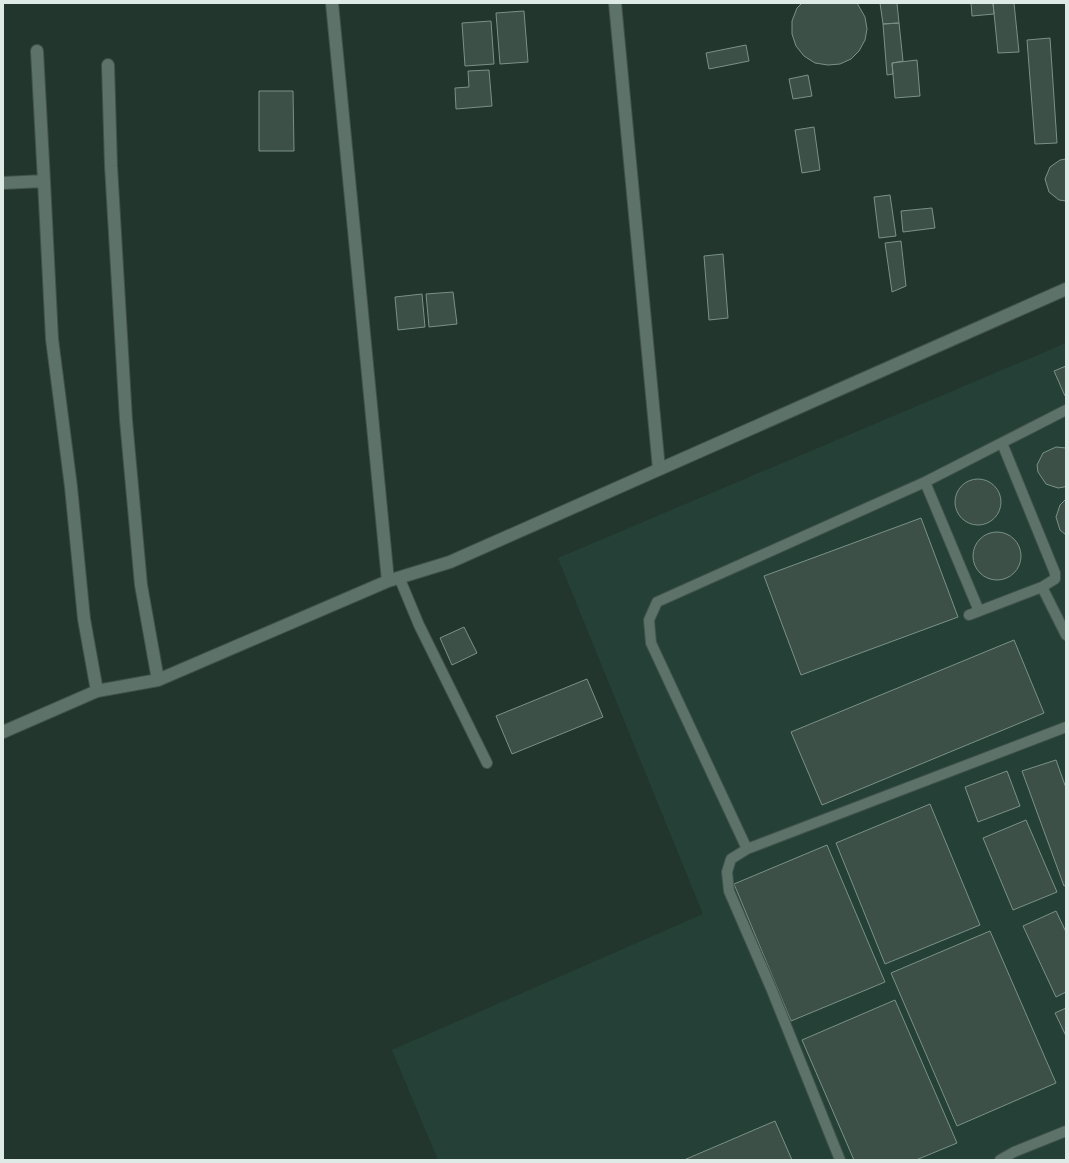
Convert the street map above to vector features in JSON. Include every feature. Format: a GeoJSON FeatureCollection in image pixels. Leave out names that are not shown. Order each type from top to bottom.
{"type":"FeatureCollection","features":[{"type":"Feature","properties":{"kind":"street"},"geometry":{"type":"LineString","coordinates":[[332,3],[388,581]]}},
{"type":"Feature","properties":{"kind":"street"},"geometry":{"type":"LineString","coordinates":[[615,3],[659,469]]}},
{"type":"Feature","properties":{"kind":"street"},"geometry":{"type":"LineString","coordinates":[[37,52],[52,339],[71,487],[84,619],[97,691]]}},
{"type":"Feature","properties":{"kind":"street"},"geometry":{"type":"LineString","coordinates":[[108,65],[111,166],[126,420],[141,585],[158,680]]}},
{"type":"Feature","properties":{"kind":"street"},"geometry":{"type":"LineString","coordinates":[[3,183],[44,181]]}},
{"type":"Feature","properties":{"kind":"street"},"geometry":{"type":"LineString","coordinates":[[3,732],[97,691],[158,680],[388,581],[450,562],[1066,289]]}},
{"type":"Feature","properties":{"kind":"lane"},"geometry":{"type":"LineString","coordinates":[[746,849],[651,643],[649,620],[658,602],[925,482],[1066,410]]}},
{"type":"Feature","properties":{"kind":"lane"},"geometry":{"type":"LineString","coordinates":[[969,615],[1042,588],[1052,583],[1055,579],[1055,573],[1002,443]]}},
{"type":"Feature","properties":{"kind":"lane"},"geometry":{"type":"LineString","coordinates":[[925,482],[979,611]]}},
{"type":"Feature","properties":{"kind":"lane"},"geometry":{"type":"LineString","coordinates":[[399,577],[419,625],[487,763]]}},
{"type":"Feature","properties":{"kind":"lane"},"geometry":{"type":"LineString","coordinates":[[1042,588],[1066,635]]}},
{"type":"Feature","properties":{"kind":"lane"},"geometry":{"type":"LineString","coordinates":[[840,1160],[771,988],[729,891],[727,872],[731,859],[746,849],[1066,727]]}},
{"type":"Feature","properties":{"kind":"lane"},"geometry":{"type":"LineString","coordinates":[[1000,1160],[1066,1131]]}},
{"type":"Feature","properties":{"kind":"shaded area"},"geometry":{"type":"Polygon","coordinates":[[[1066,343],[1066,1160],[438,1160],[392,1050],[703,914],[558,558],[1066,343]]]}},
{"type":"Feature","properties":{"kind":"building"},"geometry":{"type":"Polygon","coordinates":[[[802,3],[857,3],[865,17],[867,29],[865,40],[859,51],[851,59],[840,64],[828,65],[815,63],[804,56],[796,46],[792,34],[792,21],[797,8],[802,3]]]}},
{"type":"Feature","properties":{"kind":"building"},"geometry":{"type":"Polygon","coordinates":[[[880,3],[897,3],[899,23],[883,24],[880,3]]]}},
{"type":"Feature","properties":{"kind":"building"},"geometry":{"type":"Polygon","coordinates":[[[971,3],[993,3],[994,14],[972,16],[971,3]]]}},
{"type":"Feature","properties":{"kind":"building"},"geometry":{"type":"Polygon","coordinates":[[[993,3],[1014,3],[1019,52],[998,53],[993,3]]]}},
{"type":"Feature","properties":{"kind":"building"},"geometry":{"type":"Polygon","coordinates":[[[524,11],[528,62],[500,64],[496,13],[524,11]]]}},
{"type":"Feature","properties":{"kind":"building"},"geometry":{"type":"Polygon","coordinates":[[[491,21],[494,64],[465,66],[462,23],[491,21]]]}},
{"type":"Feature","properties":{"kind":"building"},"geometry":{"type":"Polygon","coordinates":[[[899,23],[903,61],[892,63],[893,74],[887,75],[883,24],[899,23]]]}},
{"type":"Feature","properties":{"kind":"building"},"geometry":{"type":"Polygon","coordinates":[[[1050,38],[1057,143],[1035,144],[1027,40],[1050,38]]]}},
{"type":"Feature","properties":{"kind":"building"},"geometry":{"type":"Polygon","coordinates":[[[746,45],[749,61],[709,69],[706,53],[746,45]]]}},
{"type":"Feature","properties":{"kind":"building"},"geometry":{"type":"Polygon","coordinates":[[[917,60],[920,96],[895,98],[892,63],[917,60]]]}},
{"type":"Feature","properties":{"kind":"building"},"geometry":{"type":"Polygon","coordinates":[[[489,70],[492,106],[456,109],[455,88],[469,87],[468,71],[489,70]]]}},
{"type":"Feature","properties":{"kind":"building"},"geometry":{"type":"Polygon","coordinates":[[[808,75],[812,96],[793,99],[789,79],[808,75]]]}},
{"type":"Feature","properties":{"kind":"building"},"geometry":{"type":"Polygon","coordinates":[[[259,91],[293,91],[294,151],[259,151],[259,91]]]}},
{"type":"Feature","properties":{"kind":"building"},"geometry":{"type":"Polygon","coordinates":[[[814,127],[820,170],[802,173],[795,130],[814,127]]]}},
{"type":"Feature","properties":{"kind":"building"},"geometry":{"type":"Polygon","coordinates":[[[1066,159],[1066,201],[1059,200],[1049,192],[1045,179],[1050,167],[1060,160],[1066,159]]]}},
{"type":"Feature","properties":{"kind":"building"},"geometry":{"type":"Polygon","coordinates":[[[890,195],[896,236],[879,238],[874,197],[890,195]]]}},
{"type":"Feature","properties":{"kind":"building"},"geometry":{"type":"Polygon","coordinates":[[[932,208],[935,228],[903,232],[901,211],[932,208]]]}},
{"type":"Feature","properties":{"kind":"building"},"geometry":{"type":"Polygon","coordinates":[[[901,241],[906,286],[892,292],[885,243],[901,241]]]}},
{"type":"Feature","properties":{"kind":"building"},"geometry":{"type":"Polygon","coordinates":[[[723,254],[728,318],[709,320],[704,256],[723,254]]]}},
{"type":"Feature","properties":{"kind":"building"},"geometry":{"type":"Polygon","coordinates":[[[453,292],[457,324],[429,327],[426,294],[453,292]]]}},
{"type":"Feature","properties":{"kind":"building"},"geometry":{"type":"Polygon","coordinates":[[[422,294],[425,327],[398,330],[395,297],[422,294]]]}},
{"type":"Feature","properties":{"kind":"building"},"geometry":{"type":"Polygon","coordinates":[[[1066,366],[1066,395],[1065,396],[1054,371],[1066,366]]]}},
{"type":"Feature","properties":{"kind":"building"},"geometry":{"type":"Polygon","coordinates":[[[1056,447],[1066,448],[1066,486],[1058,488],[1046,484],[1038,472],[1037,465],[1043,453],[1056,447]]]}},
{"type":"Feature","properties":{"kind":"building"},"geometry":{"type":"Polygon","coordinates":[[[973,479],[983,479],[991,483],[997,489],[1001,497],[1001,507],[997,515],[991,521],[983,525],[973,525],[965,521],[959,515],[955,507],[955,497],[959,489],[965,483],[973,479]]]}},
{"type":"Feature","properties":{"kind":"building"},"geometry":{"type":"Polygon","coordinates":[[[1066,499],[1066,535],[1060,530],[1056,517],[1060,505],[1066,499]]]}},
{"type":"Feature","properties":{"kind":"building"},"geometry":{"type":"Polygon","coordinates":[[[921,518],[958,617],[801,675],[764,576],[921,518]]]}},
{"type":"Feature","properties":{"kind":"building"},"geometry":{"type":"Polygon","coordinates":[[[997,532],[1006,534],[1014,539],[1019,547],[1021,556],[1019,565],[1014,573],[1006,578],[997,580],[988,578],[980,573],[975,565],[973,556],[975,547],[980,539],[988,534],[997,532]]]}},
{"type":"Feature","properties":{"kind":"building"},"geometry":{"type":"Polygon","coordinates":[[[464,627],[477,653],[452,665],[440,638],[464,627]]]}},
{"type":"Feature","properties":{"kind":"building"},"geometry":{"type":"Polygon","coordinates":[[[1014,640],[1044,713],[822,805],[791,732],[1014,640]]]}},
{"type":"Feature","properties":{"kind":"building"},"geometry":{"type":"Polygon","coordinates":[[[587,679],[603,717],[512,754],[496,716],[587,679]]]}},
{"type":"Feature","properties":{"kind":"building"},"geometry":{"type":"Polygon","coordinates":[[[1056,760],[1066,788],[1066,885],[1064,886],[1022,771],[1056,760]]]}},
{"type":"Feature","properties":{"kind":"building"},"geometry":{"type":"Polygon","coordinates":[[[1007,771],[1020,806],[978,822],[965,787],[1007,771]]]}},
{"type":"Feature","properties":{"kind":"building"},"geometry":{"type":"Polygon","coordinates":[[[930,804],[980,925],[885,964],[836,843],[930,804]]]}},
{"type":"Feature","properties":{"kind":"building"},"geometry":{"type":"Polygon","coordinates":[[[1026,820],[1057,892],[1013,910],[983,838],[1026,820]]]}},
{"type":"Feature","properties":{"kind":"building"},"geometry":{"type":"Polygon","coordinates":[[[827,845],[885,982],[791,1021],[734,884],[827,845]]]}},
{"type":"Feature","properties":{"kind":"building"},"geometry":{"type":"Polygon","coordinates":[[[1056,911],[1066,932],[1066,992],[1056,997],[1023,926],[1056,911]]]}},
{"type":"Feature","properties":{"kind":"building"},"geometry":{"type":"Polygon","coordinates":[[[990,931],[1056,1083],[957,1126],[891,973],[990,931]]]}},
{"type":"Feature","properties":{"kind":"building"},"geometry":{"type":"Polygon","coordinates":[[[895,1000],[957,1143],[916,1160],[854,1160],[802,1040],[895,1000]]]}},
{"type":"Feature","properties":{"kind":"building"},"geometry":{"type":"Polygon","coordinates":[[[1066,1008],[1066,1036],[1055,1013],[1066,1008]]]}},
{"type":"Feature","properties":{"kind":"building"},"geometry":{"type":"Polygon","coordinates":[[[775,1121],[792,1160],[684,1160],[775,1121]]]}}]}
